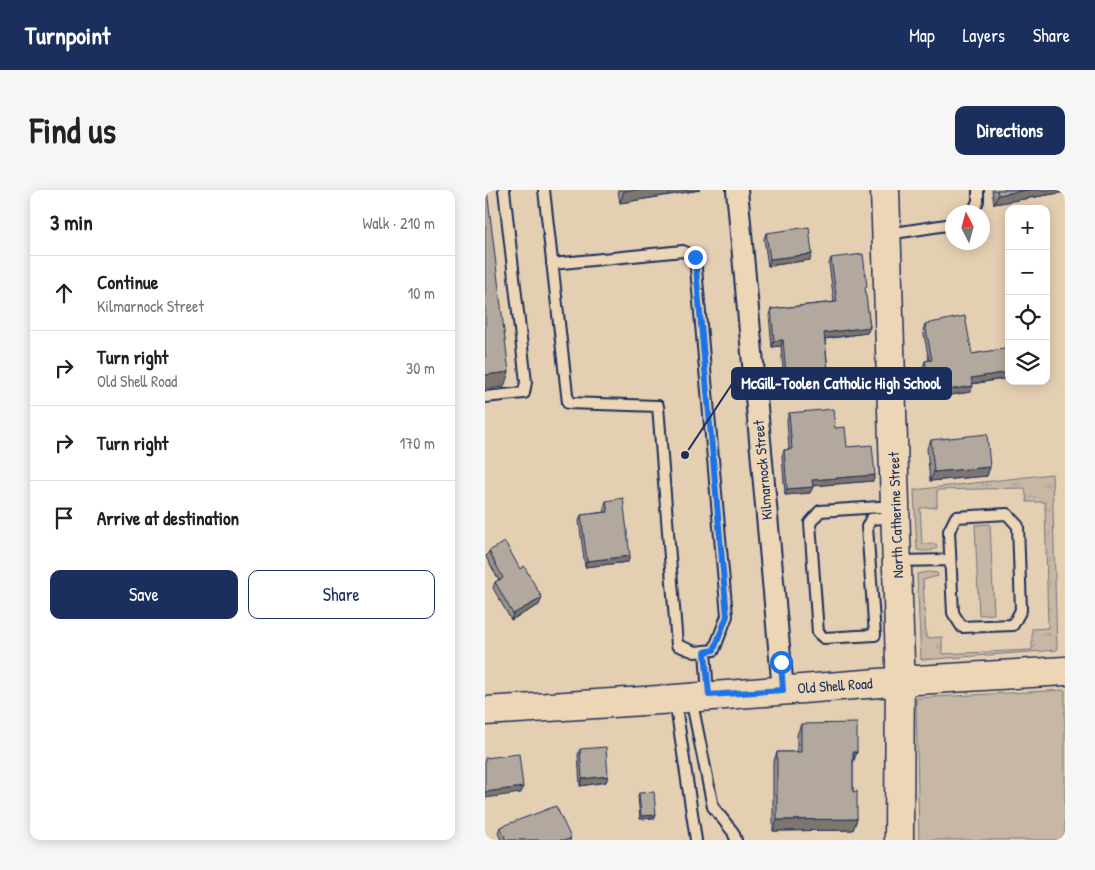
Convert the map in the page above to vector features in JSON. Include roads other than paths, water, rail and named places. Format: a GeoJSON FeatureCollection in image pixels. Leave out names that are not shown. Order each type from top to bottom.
{"type":"FeatureCollection","features":[{"type":"Feature","properties":{"kind":"street","name":"Kilmarnock Street"},"geometry":{"type":"LineString","coordinates":[[737,190],[783,690]]}},
{"type":"Feature","properties":{"kind":"street","name":"North Catherine Street"},"geometry":{"type":"LineString","coordinates":[[885,190],[897,561],[887,640],[899,681],[899,840]]}},
{"type":"Feature","properties":{"kind":"street","name":"Old Shell Road"},"geometry":{"type":"LineString","coordinates":[[485,711],[1065,671]]}},
{"type":"Feature","properties":{"kind":"lane"},"geometry":{"type":"LineString","coordinates":[[485,397],[524,393],[526,382],[504,190]]}},
{"type":"Feature","properties":{"kind":"lane"},"geometry":{"type":"LineString","coordinates":[[544,190],[568,403],[658,406],[677,645],[695,652],[714,650],[727,616],[695,257],[683,251],[553,264]]}},
{"type":"Feature","properties":{"kind":"lane"},"geometry":{"type":"LineString","coordinates":[[976,205],[978,190]]}},
{"type":"Feature","properties":{"kind":"lane"},"geometry":{"type":"LineString","coordinates":[[887,234],[945,225]]}},
{"type":"Feature","properties":{"kind":"lane"},"geometry":{"type":"LineString","coordinates":[[820,511],[896,511],[871,519],[867,527],[887,640],[824,638],[818,633],[810,523],[820,511]]}},
{"type":"Feature","properties":{"kind":"lane"},"geometry":{"type":"LineString","coordinates":[[1007,514],[1018,526],[1021,610],[1013,625],[962,627],[953,613],[950,560],[949,531],[956,517],[1007,514]]}},
{"type":"Feature","properties":{"kind":"lane"},"geometry":{"type":"LineString","coordinates":[[897,561],[950,560]]}},
{"type":"Feature","properties":{"kind":"lane"},"geometry":{"type":"LineString","coordinates":[[696,840],[691,697],[705,652]]}},
{"type":"Feature","properties":{"kind":"lane"},"geometry":{"type":"LineString","coordinates":[[691,697],[713,807],[733,832],[736,840]]}},
{"type":"Feature","properties":{"kind":"place","name":"McGill-Toolen Catholic High School"},"geometry":{"type":"Point","coordinates":[685,455]}}]}
